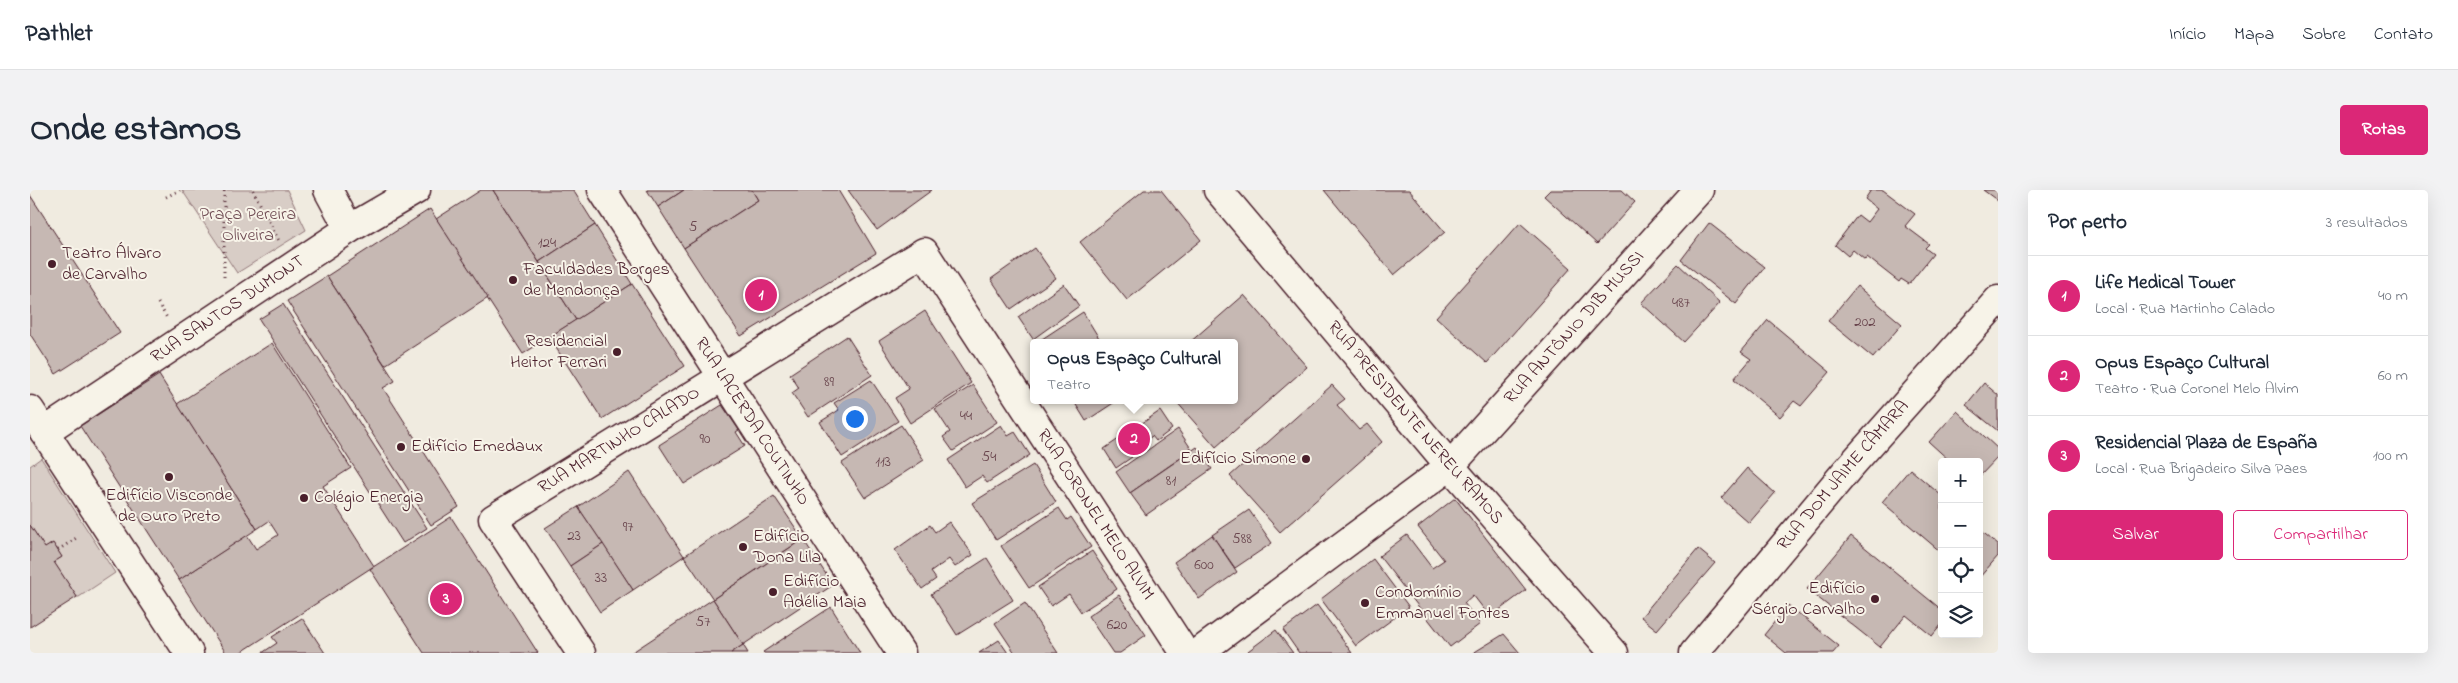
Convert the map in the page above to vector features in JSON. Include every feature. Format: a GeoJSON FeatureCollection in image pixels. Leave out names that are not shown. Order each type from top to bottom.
{"type":"FeatureCollection","features":[{"type":"Feature","properties":{"kind":"street"},"geometry":{"type":"LineString","coordinates":[[328,190],[349,229]]}},
{"type":"Feature","properties":{"kind":"street","name":"RUA SANTOS DUMONT"},"geometry":{"type":"LineString","coordinates":[[35,428],[349,229],[416,190]]}},
{"type":"Feature","properties":{"kind":"street","name":"RUA LACERDA COUTINHO"},"geometry":{"type":"LineString","coordinates":[[602,190],[901,653]]}},
{"type":"Feature","properties":{"kind":"street","name":"RUA ANTÔNIO DIB MUSSI"},"geometry":{"type":"LineString","coordinates":[[1198,653],[1450,466],[1699,190]]}},
{"type":"Feature","properties":{"kind":"street","name":"RUA PRESIDENTE NEREU RAMOS"},"geometry":{"type":"LineString","coordinates":[[1220,191],[1450,466],[1614,653]]}},
{"type":"Feature","properties":{"kind":"street","name":"RUA MARTINHO CALADO"},"geometry":{"type":"LineString","coordinates":[[581,653],[493,519],[924,252]]}},
{"type":"Feature","properties":{"kind":"street","name":"RUA CORONEL MELO ALVIM"},"geometry":{"type":"LineString","coordinates":[[924,252],[1185,653]]}},
{"type":"Feature","properties":{"kind":"street","name":"RUA DOM JAIME CÂMARA"},"geometry":{"type":"LineString","coordinates":[[1694,653],[1847,470],[1998,300]]}},
{"type":"Feature","properties":{"kind":"street"},"geometry":{"type":"LineString","coordinates":[[35,428],[189,653]]}},
{"type":"Feature","properties":{"kind":"path"},"geometry":{"type":"LineString","coordinates":[[166,198],[180,190]]}},
{"type":"Feature","properties":{"kind":"path"},"geometry":{"type":"LineString","coordinates":[[224,190],[224,286]]}},
{"type":"Feature","properties":{"kind":"path"},"geometry":{"type":"LineString","coordinates":[[253,190],[282,246]]}},
{"type":"Feature","properties":{"kind":"path"},"geometry":{"type":"LineString","coordinates":[[58,550],[80,536]]}},
{"type":"Feature","properties":{"kind":"green space","name":"Praça Pereira Oliveira"},"geometry":{"type":"Polygon","coordinates":[[[182,190],[287,190],[306,230],[237,273],[182,190]]]}},
{"type":"Feature","properties":{"kind":"green space"},"geometry":{"type":"Polygon","coordinates":[[[41,458],[115,573],[79,597],[77,597],[54,562],[62,557],[53,543],[45,548],[30,525],[30,466],[41,458]]]}},
{"type":"Feature","properties":{"kind":"building","name":"Faculdades Borges de Mendonça"},"geometry":{"type":"Polygon","coordinates":[[[481,190],[493,190],[576,320],[523,354],[436,219],[481,190]]]}},
{"type":"Feature","properties":{"kind":"building"},"geometry":{"type":"Polygon","coordinates":[[[493,190],[573,190],[595,225],[539,262],[493,190]]]}},
{"type":"Feature","properties":{"kind":"building"},"geometry":{"type":"Polygon","coordinates":[[[647,190],[684,190],[658,207],[647,190]]]}},
{"type":"Feature","properties":{"kind":"building"},"geometry":{"type":"Polygon","coordinates":[[[684,190],[752,190],[758,200],[684,248],[658,207],[684,190]]]}},
{"type":"Feature","properties":{"kind":"building"},"geometry":{"type":"Polygon","coordinates":[[[752,190],[838,190],[876,253],[741,336],[684,248],[758,200],[752,190]]]}},
{"type":"Feature","properties":{"kind":"building"},"geometry":{"type":"Polygon","coordinates":[[[848,190],[932,190],[877,230],[848,190]]]}},
{"type":"Feature","properties":{"kind":"building"},"geometry":{"type":"Polygon","coordinates":[[[1144,190],[1161,190],[1201,240],[1127,300],[1080,242],[1144,190]]]}},
{"type":"Feature","properties":{"kind":"building"},"geometry":{"type":"Polygon","coordinates":[[[1324,190],[1409,190],[1445,232],[1394,275],[1324,190]]]}},
{"type":"Feature","properties":{"kind":"building"},"geometry":{"type":"Polygon","coordinates":[[[1550,190],[1622,190],[1635,202],[1597,244],[1544,196],[1550,190]]]}},
{"type":"Feature","properties":{"kind":"building"},"geometry":{"type":"Polygon","coordinates":[[[1871,190],[1883,190],[1915,214],[1905,226],[1929,244],[1925,248],[1933,254],[1909,284],[1901,279],[1899,282],[1867,257],[1865,260],[1853,250],[1848,256],[1835,245],[1858,215],[1867,222],[1877,209],[1865,199],[1871,190]]]}},
{"type":"Feature","properties":{"kind":"building"},"geometry":{"type":"Polygon","coordinates":[[[1983,190],[1998,190],[1998,201],[1983,190]]]}},
{"type":"Feature","properties":{"kind":"building","name":"Teatro Álvaro de Carvalho"},"geometry":{"type":"Polygon","coordinates":[[[30,195],[120,333],[56,374],[30,334],[30,195]]]}},
{"type":"Feature","properties":{"kind":"building"},"geometry":{"type":"Polygon","coordinates":[[[430,209],[488,298],[385,365],[327,276],[430,209]]]}},
{"type":"Feature","properties":{"kind":"building"},"geometry":{"type":"Polygon","coordinates":[[[1520,223],[1571,268],[1487,363],[1436,317],[1520,223]]]}},
{"type":"Feature","properties":{"kind":"building"},"geometry":{"type":"Polygon","coordinates":[[[1709,223],[1765,267],[1736,304],[1681,260],[1709,223]]]}},
{"type":"Feature","properties":{"kind":"building"},"geometry":{"type":"Polygon","coordinates":[[[595,225],[632,284],[576,320],[539,262],[595,225]]]}},
{"type":"Feature","properties":{"kind":"building"},"geometry":{"type":"Polygon","coordinates":[[[1035,248],[1056,278],[1011,309],[991,279],[1035,248]]]}},
{"type":"Feature","properties":{"kind":"building"},"geometry":{"type":"Polygon","coordinates":[[[1678,264],[1720,303],[1684,342],[1641,303],[1678,264]]]}},
{"type":"Feature","properties":{"kind":"building","name":"Edifício Emedaux"},"geometry":{"type":"Polygon","coordinates":[[[327,276],[395,381],[383,388],[459,507],[431,525],[287,301],[327,276]]]}},
{"type":"Feature","properties":{"kind":"building","name":"Residencial Heitor Ferrari"},"geometry":{"type":"Polygon","coordinates":[[[632,284],[685,366],[602,419],[549,337],[632,284]]]}},
{"type":"Feature","properties":{"kind":"building"},"geometry":{"type":"Polygon","coordinates":[[[1064,284],[1079,306],[1033,339],[1018,317],[1064,284]]]}},
{"type":"Feature","properties":{"kind":"building"},"geometry":{"type":"Polygon","coordinates":[[[1857,286],[1902,324],[1873,358],[1828,321],[1857,286]]]}},
{"type":"Feature","properties":{"kind":"building"},"geometry":{"type":"Polygon","coordinates":[[[1244,295],[1307,367],[1216,447],[1178,404],[1238,404],[1238,339],[1194,339],[1244,295]]]}},
{"type":"Feature","properties":{"kind":"building"},"geometry":{"type":"Polygon","coordinates":[[[283,304],[427,528],[403,543],[259,319],[283,304]]]}},
{"type":"Feature","properties":{"kind":"building"},"geometry":{"type":"Polygon","coordinates":[[[925,311],[971,383],[910,423],[895,398],[909,389],[879,341],[925,311]]]}},
{"type":"Feature","properties":{"kind":"building"},"geometry":{"type":"Polygon","coordinates":[[[1083,312],[1100,339],[1042,339],[1083,312]]]}},
{"type":"Feature","properties":{"kind":"building"},"geometry":{"type":"Polygon","coordinates":[[[1768,320],[1830,372],[1801,406],[1794,401],[1780,417],[1734,379],[1751,359],[1741,352],[1768,320]]]}},
{"type":"Feature","properties":{"kind":"building"},"geometry":{"type":"Polygon","coordinates":[[[847,336],[872,375],[808,417],[792,393],[799,388],[790,374],[847,336]]]}},
{"type":"Feature","properties":{"kind":"building","name":"Colégio Energia"},"geometry":{"type":"Polygon","coordinates":[[[272,343],[351,468],[323,486],[374,566],[240,653],[226,653],[179,580],[247,535],[256,549],[278,535],[269,521],[257,529],[177,404],[272,343]]]}},
{"type":"Feature","properties":{"kind":"building","name":"Edifício Visconde de Ouro Preto"},"geometry":{"type":"Polygon","coordinates":[[[159,375],[257,529],[179,580],[80,426],[159,375]]]}},
{"type":"Feature","properties":{"kind":"building"},"geometry":{"type":"Polygon","coordinates":[[[871,380],[898,421],[842,457],[820,422],[839,410],[834,403],[871,380]]]}},
{"type":"Feature","properties":{"kind":"building"},"geometry":{"type":"Polygon","coordinates":[[[1984,383],[1998,395],[1998,431],[1966,405],[1984,383]]]}},
{"type":"Feature","properties":{"kind":"building"},"geometry":{"type":"Polygon","coordinates":[[[973,385],[997,422],[953,451],[943,437],[950,432],[935,409],[973,385]]]}},
{"type":"Feature","properties":{"kind":"building","name":"Edifício Simone"},"geometry":{"type":"Polygon","coordinates":[[[1332,385],[1345,399],[1337,405],[1359,430],[1367,424],[1382,442],[1280,532],[1230,476],[1332,385]]]}},
{"type":"Feature","properties":{"kind":"building"},"geometry":{"type":"Polygon","coordinates":[[[1075,404],[1112,404],[1086,421],[1075,404]]]}},
{"type":"Feature","properties":{"kind":"building"},"geometry":{"type":"Polygon","coordinates":[[[722,405],[739,430],[736,432],[745,446],[684,484],[659,445],[722,405]]]}},
{"type":"Feature","properties":{"kind":"building"},"geometry":{"type":"Polygon","coordinates":[[[1160,411],[1172,429],[1156,441],[1152,436],[1129,453],[1132,457],[1116,468],[1104,449],[1160,411]]]}},
{"type":"Feature","properties":{"kind":"building"},"geometry":{"type":"Polygon","coordinates":[[[1957,411],[1998,449],[1998,457],[1983,473],[1983,458],[1947,458],[1929,442],[1957,411]]]}},
{"type":"Feature","properties":{"kind":"building"},"geometry":{"type":"Polygon","coordinates":[[[901,425],[924,460],[865,498],[842,463],[901,425]]]}},
{"type":"Feature","properties":{"kind":"building"},"geometry":{"type":"Polygon","coordinates":[[[1001,425],[1008,436],[1015,432],[1030,455],[987,483],[982,476],[965,487],[948,460],[1001,425]]]}},
{"type":"Feature","properties":{"kind":"building"},"geometry":{"type":"Polygon","coordinates":[[[1178,429],[1192,450],[1130,493],[1116,472],[1178,429]]]}},
{"type":"Feature","properties":{"kind":"building"},"geometry":{"type":"Polygon","coordinates":[[[1197,447],[1212,469],[1146,515],[1130,493],[1197,447]]]}},
{"type":"Feature","properties":{"kind":"building"},"geometry":{"type":"Polygon","coordinates":[[[1033,465],[1056,502],[996,540],[972,503],[1033,465]]]}},
{"type":"Feature","properties":{"kind":"building"},"geometry":{"type":"Polygon","coordinates":[[[1747,468],[1775,493],[1749,523],[1721,498],[1747,468]]]}},
{"type":"Feature","properties":{"kind":"building"},"geometry":{"type":"Polygon","coordinates":[[[1910,469],[1938,493],[1938,550],[1882,502],[1910,469]]]}},
{"type":"Feature","properties":{"kind":"building"},"geometry":{"type":"Polygon","coordinates":[[[629,472],[684,556],[633,590],[578,507],[629,472]]]}},
{"type":"Feature","properties":{"kind":"building","name":"Edifício Dona Lila"},"geometry":{"type":"Polygon","coordinates":[[[774,496],[803,539],[713,599],[684,556],[774,496]]]}},
{"type":"Feature","properties":{"kind":"building"},"geometry":{"type":"Polygon","coordinates":[[[1455,498],[1526,590],[1490,617],[1473,595],[1464,603],[1480,624],[1450,647],[1379,556],[1407,535],[1432,568],[1444,560],[1418,527],[1455,498]]]}},
{"type":"Feature","properties":{"kind":"building"},"geometry":{"type":"Polygon","coordinates":[[[578,507],[603,544],[570,566],[545,528],[578,507]]]}},
{"type":"Feature","properties":{"kind":"building"},"geometry":{"type":"Polygon","coordinates":[[[1059,508],[1067,520],[1071,517],[1091,547],[1029,588],[1001,546],[1059,508]]]}},
{"type":"Feature","properties":{"kind":"building"},"geometry":{"type":"Polygon","coordinates":[[[1249,510],[1272,543],[1235,568],[1212,535],[1249,510]]]}},
{"type":"Feature","properties":{"kind":"building"},"geometry":{"type":"Polygon","coordinates":[[[451,517],[538,653],[424,653],[370,569],[451,517]]]}},
{"type":"Feature","properties":{"kind":"building"},"geometry":{"type":"Polygon","coordinates":[[[949,522],[973,555],[955,567],[949,559],[931,572],[936,579],[922,589],[895,550],[930,525],[935,532],[949,522]]]}},
{"type":"Feature","properties":{"kind":"building"},"geometry":{"type":"Polygon","coordinates":[[[30,525],[45,548],[53,543],[62,557],[54,562],[77,597],[30,627],[30,525]]]}},
{"type":"Feature","properties":{"kind":"building"},"geometry":{"type":"Polygon","coordinates":[[[1983,532],[1998,545],[1998,556],[1983,573],[1983,532]]]}},
{"type":"Feature","properties":{"kind":"building"},"geometry":{"type":"Polygon","coordinates":[[[1212,535],[1237,572],[1199,599],[1174,562],[1212,535]]]}},
{"type":"Feature","properties":{"kind":"building","name":"Edifício Sérgio Carvalho"},"geometry":{"type":"Polygon","coordinates":[[[1851,536],[1938,607],[1938,629],[1932,636],[1906,615],[1880,647],[1807,589],[1851,536]]]}},
{"type":"Feature","properties":{"kind":"building","name":"Edifício Adélia Maia"},"geometry":{"type":"Polygon","coordinates":[[[803,539],[833,585],[743,645],[713,599],[803,539]]]}},
{"type":"Feature","properties":{"kind":"building"},"geometry":{"type":"Polygon","coordinates":[[[603,544],[633,590],[600,612],[570,566],[603,544]]]}},
{"type":"Feature","properties":{"kind":"building"},"geometry":{"type":"Polygon","coordinates":[[[1698,549],[1715,563],[1657,630],[1641,617],[1698,549]]]}},
{"type":"Feature","properties":{"kind":"building"},"geometry":{"type":"Polygon","coordinates":[[[1092,551],[1117,589],[1081,612],[1069,594],[1051,606],[1038,587],[1092,551]]]}},
{"type":"Feature","properties":{"kind":"building"},"geometry":{"type":"Polygon","coordinates":[[[987,558],[1013,600],[957,635],[931,594],[987,558]]]}},
{"type":"Feature","properties":{"kind":"building","name":"Condomínio Emmanuel Fontes"},"geometry":{"type":"Polygon","coordinates":[[[1373,559],[1409,607],[1356,646],[1321,599],[1373,559]]]}},
{"type":"Feature","properties":{"kind":"building"},"geometry":{"type":"Polygon","coordinates":[[[1119,595],[1146,635],[1120,653],[1113,653],[1088,616],[1119,595]]]}},
{"type":"Feature","properties":{"kind":"building"},"geometry":{"type":"Polygon","coordinates":[[[713,599],[743,645],[731,653],[631,653],[713,599]]]}},
{"type":"Feature","properties":{"kind":"building"},"geometry":{"type":"Polygon","coordinates":[[[1025,603],[1058,653],[1015,653],[995,623],[1025,603]]]}},
{"type":"Feature","properties":{"kind":"building"},"geometry":{"type":"Polygon","coordinates":[[[1317,605],[1352,653],[1299,653],[1283,630],[1317,605]]]}},
{"type":"Feature","properties":{"kind":"building"},"geometry":{"type":"Polygon","coordinates":[[[1788,605],[1839,646],[1833,653],[1786,653],[1764,635],[1788,605]]]}},
{"type":"Feature","properties":{"kind":"building"},"geometry":{"type":"Polygon","coordinates":[[[831,607],[860,653],[763,652],[831,607]]]}},
{"type":"Feature","properties":{"kind":"building"},"geometry":{"type":"Polygon","coordinates":[[[302,618],[325,653],[262,653],[277,643],[272,637],[302,618]]]}},
{"type":"Feature","properties":{"kind":"building"},"geometry":{"type":"Polygon","coordinates":[[[1276,630],[1293,653],[1249,653],[1248,651],[1276,630]]]}},
{"type":"Feature","properties":{"kind":"building"},"geometry":{"type":"Polygon","coordinates":[[[1504,634],[1520,653],[1473,653],[1504,634]]]}},
{"type":"Feature","properties":{"kind":"building"},"geometry":{"type":"Polygon","coordinates":[[[999,640],[1008,653],[979,653],[999,640]]]}},
{"type":"Feature","properties":{"kind":"building"},"geometry":{"type":"Polygon","coordinates":[[[743,645],[748,653],[731,653],[743,645]]]}},
{"type":"Feature","properties":{"kind":"place","name":"Teatro Álvaro de Carvalho"},"geometry":{"type":"Point","coordinates":[52,264]}},
{"type":"Feature","properties":{"kind":"place","name":"Faculdades Borges de Mendonça"},"geometry":{"type":"Point","coordinates":[513,280]}},
{"type":"Feature","properties":{"kind":"place","name":"Life Medical Tower"},"geometry":{"type":"Point","coordinates":[761,295]}},
{"type":"Feature","properties":{"kind":"place","name":"Residencial Heitor Ferrari"},"geometry":{"type":"Point","coordinates":[617,352]}},
{"type":"Feature","properties":{"kind":"place","name":"Opus Espaço Cultural"},"geometry":{"type":"Point","coordinates":[1134,439]}},
{"type":"Feature","properties":{"kind":"place","name":"Edifício Emedaux"},"geometry":{"type":"Point","coordinates":[401,447]}},
{"type":"Feature","properties":{"kind":"place","name":"Edifício Simone"},"geometry":{"type":"Point","coordinates":[1306,459]}},
{"type":"Feature","properties":{"kind":"place","name":"Edifício Visconde de Ouro Preto"},"geometry":{"type":"Point","coordinates":[169,477]}},
{"type":"Feature","properties":{"kind":"place","name":"Colégio Energia"},"geometry":{"type":"Point","coordinates":[304,498]}},
{"type":"Feature","properties":{"kind":"place","name":"Edifício Dona Lila"},"geometry":{"type":"Point","coordinates":[743,547]}},
{"type":"Feature","properties":{"kind":"place","name":"Edifício Adélia Maia"},"geometry":{"type":"Point","coordinates":[773,592]}},
{"type":"Feature","properties":{"kind":"place","name":"Residencial Plaza de España"},"geometry":{"type":"Point","coordinates":[446,599]}},
{"type":"Feature","properties":{"kind":"place","name":"Edifício Sérgio Carvalho"},"geometry":{"type":"Point","coordinates":[1875,599]}},
{"type":"Feature","properties":{"kind":"place","name":"Condomínio Emmanuel Fontes"},"geometry":{"type":"Point","coordinates":[1365,603]}}]}
